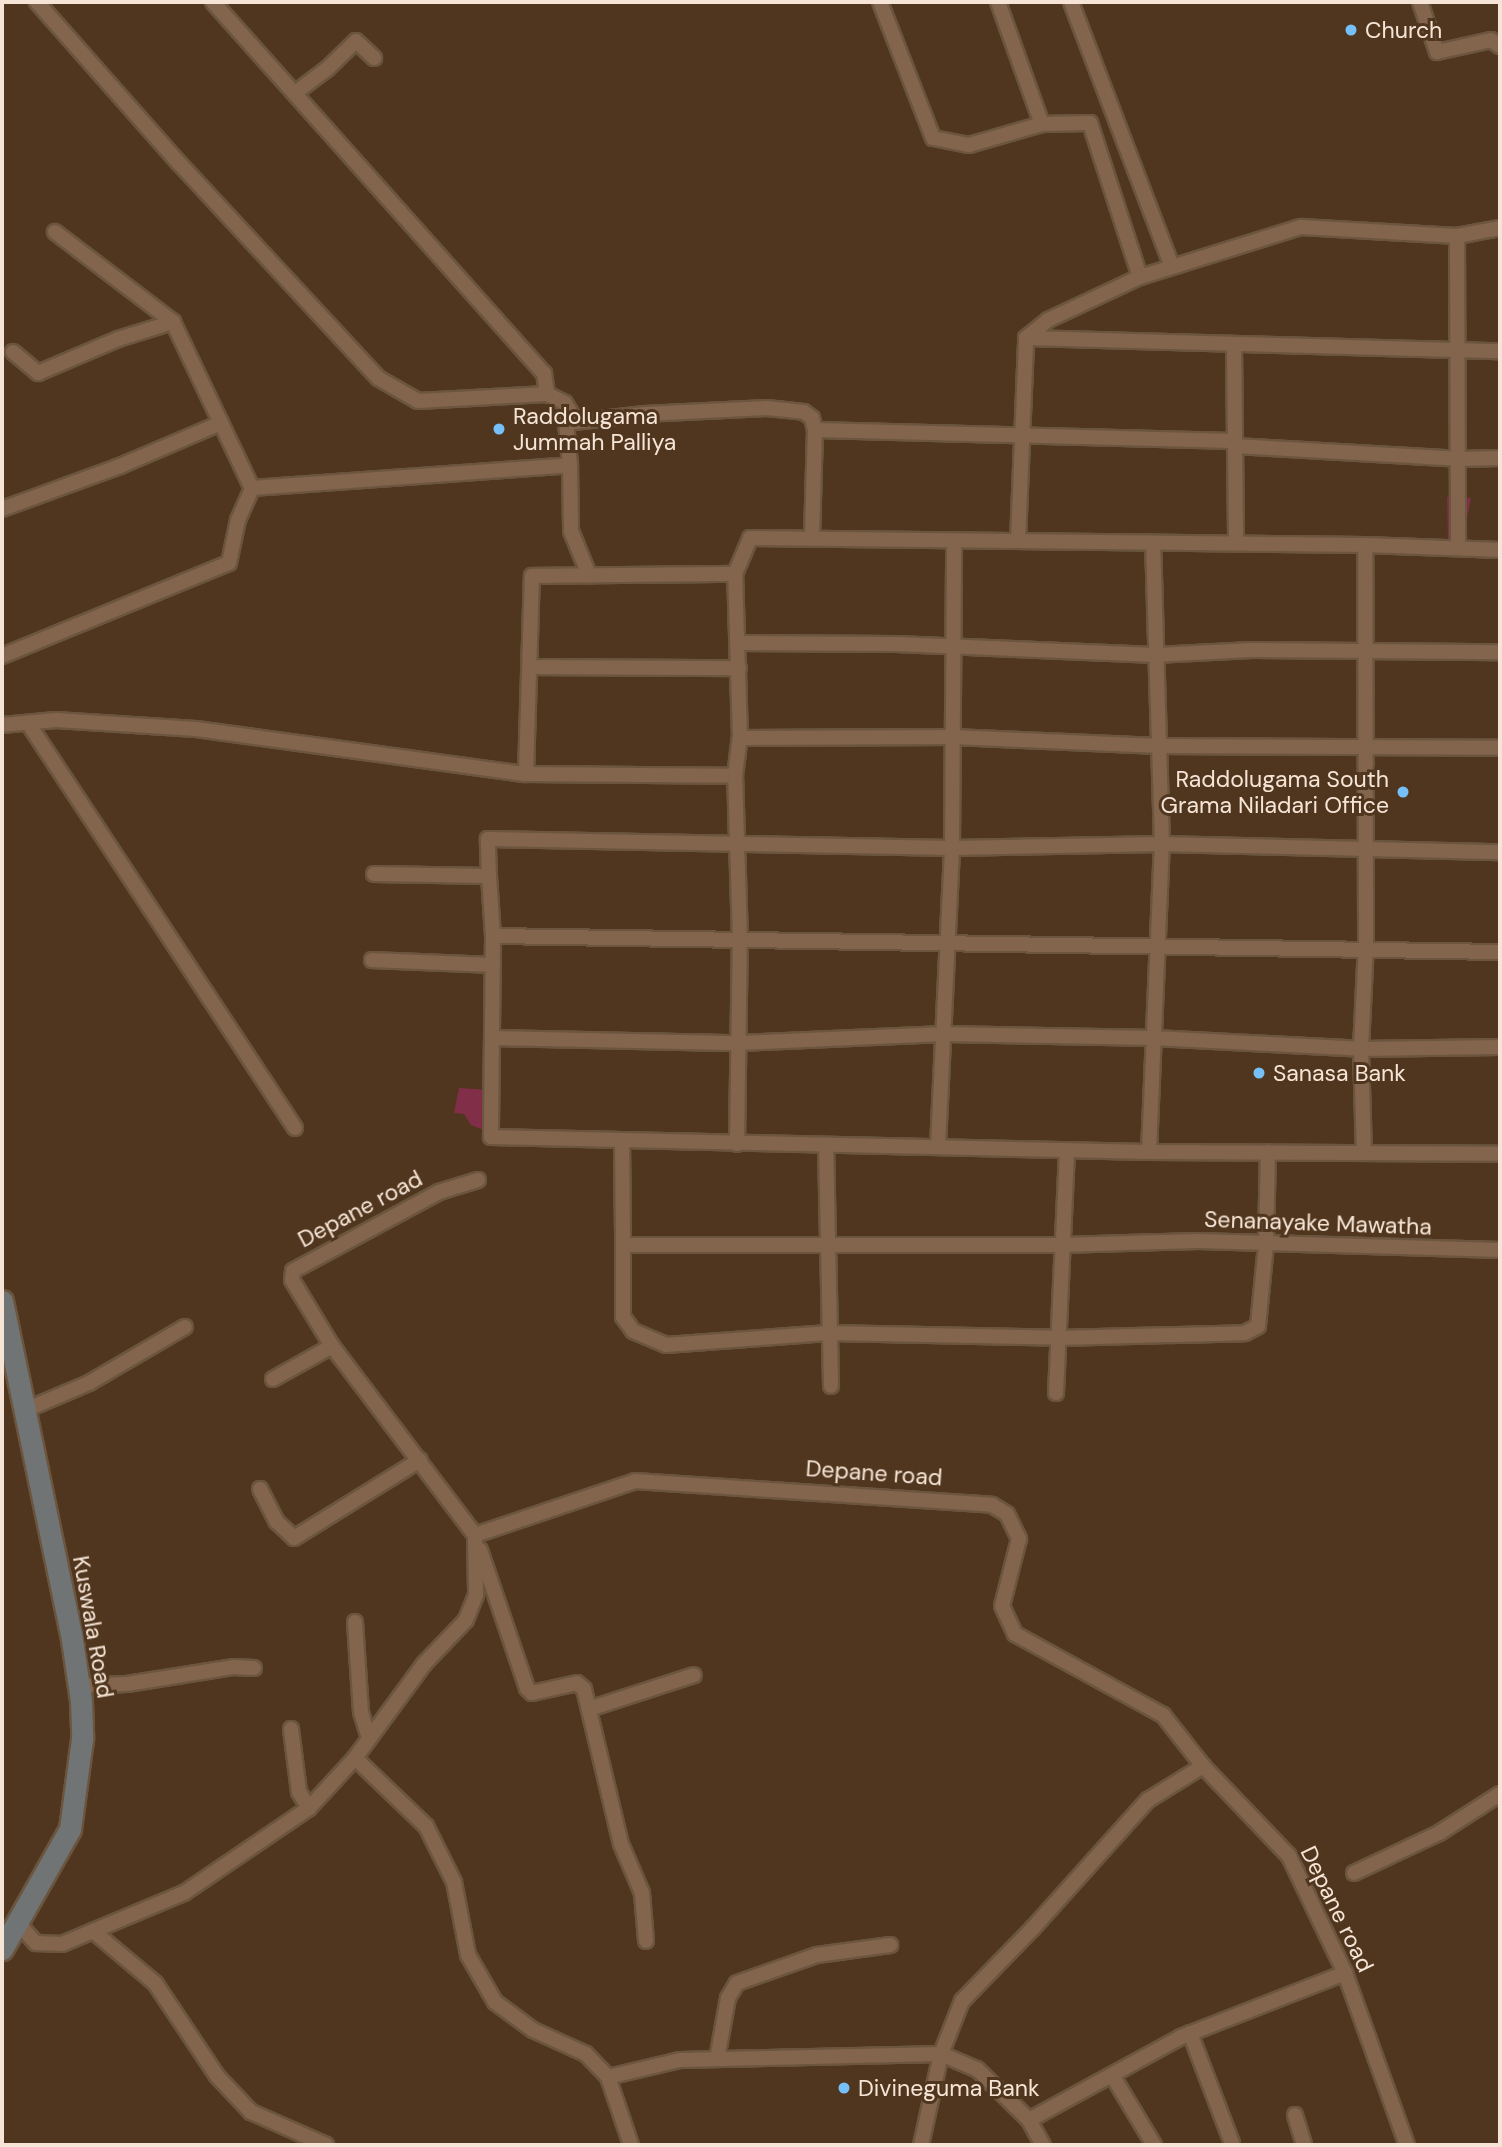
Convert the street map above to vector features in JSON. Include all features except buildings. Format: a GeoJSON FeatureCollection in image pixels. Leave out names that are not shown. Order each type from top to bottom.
{"type":"FeatureCollection","features":[{"type":"Feature","properties":{"kind":"street"},"geometry":{"type":"LineString","coordinates":[[37,2],[178,163],[378,378],[418,401],[547,394],[565,403],[576,422]]}},
{"type":"Feature","properties":{"kind":"street"},"geometry":{"type":"LineString","coordinates":[[213,2],[544,373],[547,394]]}},
{"type":"Feature","properties":{"kind":"street"},"geometry":{"type":"LineString","coordinates":[[880,2],[933,138],[969,145],[1042,124],[1090,123],[1140,277]]}},
{"type":"Feature","properties":{"kind":"street"},"geometry":{"type":"LineString","coordinates":[[998,2],[1042,124]]}},
{"type":"Feature","properties":{"kind":"street"},"geometry":{"type":"LineString","coordinates":[[1072,2],[1172,266]]}},
{"type":"Feature","properties":{"kind":"street"},"geometry":{"type":"LineString","coordinates":[[1420,2],[1437,52],[1491,40],[1500,46]]}},
{"type":"Feature","properties":{"kind":"street"},"geometry":{"type":"LineString","coordinates":[[295,93],[327,69],[356,40],[374,58]]}},
{"type":"Feature","properties":{"kind":"street"},"geometry":{"type":"LineString","coordinates":[[1018,541],[1026,338],[1048,320],[1140,277],[1301,227],[1457,236],[1500,229]]}},
{"type":"Feature","properties":{"kind":"street"},"geometry":{"type":"LineString","coordinates":[[55,232],[173,322],[252,488]]}},
{"type":"Feature","properties":{"kind":"street"},"geometry":{"type":"LineString","coordinates":[[1457,236],[1458,548]]}},
{"type":"Feature","properties":{"kind":"street"},"geometry":{"type":"LineString","coordinates":[[13,352],[38,373],[118,340],[173,322]]}},
{"type":"Feature","properties":{"kind":"street"},"geometry":{"type":"LineString","coordinates":[[1026,338],[1500,351]]}},
{"type":"Feature","properties":{"kind":"street"},"geometry":{"type":"LineString","coordinates":[[1234,344],[1236,543]]}},
{"type":"Feature","properties":{"kind":"street"},"geometry":{"type":"LineString","coordinates":[[589,575],[571,531],[566,423],[644,414],[767,408],[804,412],[812,418],[815,430],[812,539]]}},
{"type":"Feature","properties":{"kind":"street"},"geometry":{"type":"LineString","coordinates":[[2,509],[120,466],[221,423]]}},
{"type":"Feature","properties":{"kind":"street"},"geometry":{"type":"LineString","coordinates":[[815,430],[1235,444],[1458,459],[1500,458]]}},
{"type":"Feature","properties":{"kind":"street"},"geometry":{"type":"LineString","coordinates":[[252,488],[570,465]]}},
{"type":"Feature","properties":{"kind":"street"},"geometry":{"type":"LineString","coordinates":[[2,656],[229,563],[237,520],[252,488]]}},
{"type":"Feature","properties":{"kind":"street"},"geometry":{"type":"LineString","coordinates":[[737,1144],[740,941],[735,776],[740,738],[740,668],[735,574],[750,538],[1365,545],[1500,550]]}},
{"type":"Feature","properties":{"kind":"street"},"geometry":{"type":"LineString","coordinates":[[938,1146],[952,848],[951,649],[954,541]]}},
{"type":"Feature","properties":{"kind":"street"},"geometry":{"type":"LineString","coordinates":[[1149,1152],[1162,844],[1153,542]]}},
{"type":"Feature","properties":{"kind":"street"},"geometry":{"type":"LineString","coordinates":[[1364,1153],[1361,1049],[1366,950],[1365,545]]}},
{"type":"Feature","properties":{"kind":"street"},"geometry":{"type":"LineString","coordinates":[[526,774],[532,576],[735,574]]}},
{"type":"Feature","properties":{"kind":"street"},"geometry":{"type":"LineString","coordinates":[[738,643],[897,645],[951,649],[1156,654],[1253,650],[1500,652]]}},
{"type":"Feature","properties":{"kind":"street"},"geometry":{"type":"LineString","coordinates":[[531,667],[740,668]]}},
{"type":"Feature","properties":{"kind":"street"},"geometry":{"type":"LineString","coordinates":[[2,725],[56,720],[196,729],[526,774],[735,776]]}},
{"type":"Feature","properties":{"kind":"street"},"geometry":{"type":"LineString","coordinates":[[28,723],[295,1128]]}},
{"type":"Feature","properties":{"kind":"street"},"geometry":{"type":"LineString","coordinates":[[740,738],[953,737],[1159,746],[1500,748]]}},
{"type":"Feature","properties":{"kind":"street"},"geometry":{"type":"LineString","coordinates":[[1500,852],[1162,844],[952,848],[488,839],[493,936],[491,1137],[1149,1152],[1500,1154]]}},
{"type":"Feature","properties":{"kind":"street"},"geometry":{"type":"LineString","coordinates":[[374,874],[489,876]]}},
{"type":"Feature","properties":{"kind":"street"},"geometry":{"type":"LineString","coordinates":[[493,936],[1500,952]]}},
{"type":"Feature","properties":{"kind":"street"},"geometry":{"type":"LineString","coordinates":[[372,960],[492,965]]}},
{"type":"Feature","properties":{"kind":"street"},"geometry":{"type":"LineString","coordinates":[[493,1038],[739,1043],[944,1034],[1154,1038],[1361,1049],[1500,1047]]}},
{"type":"Feature","properties":{"kind":"street"},"geometry":{"type":"LineString","coordinates":[[622,1141],[623,1317],[633,1331],[666,1345],[829,1333],[1060,1338],[1245,1334],[1258,1326],[1266,1244],[1268,1152]]}},
{"type":"Feature","properties":{"kind":"street"},"geometry":{"type":"LineString","coordinates":[[826,1145],[831,1386]]}},
{"type":"Feature","properties":{"kind":"street"},"geometry":{"type":"LineString","coordinates":[[1056,1393],[1067,1150]]}},
{"type":"Feature","properties":{"kind":"street","name":"Depane road"},"geometry":{"type":"LineString","coordinates":[[478,1180],[439,1192],[293,1271],[292,1280],[332,1346],[475,1535],[635,1481],[992,1505],[1007,1514],[1019,1539],[1002,1606],[1015,1634],[1163,1716],[1203,1766],[1289,1856],[1345,1973],[1407,2145]]}},
{"type":"Feature","properties":{"kind":"street","name":"Senanayake Mawatha"},"geometry":{"type":"LineString","coordinates":[[623,1244],[1061,1245],[1135,1242],[1500,1250]]}},
{"type":"Feature","properties":{"kind":"street","name":"Kuswala Road"},"geometry":{"type":"LineString","coordinates":[[2,1300],[71,1633],[79,1686],[82,1739],[70,1829],[2,1949]]}},
{"type":"Feature","properties":{"kind":"street"},"geometry":{"type":"LineString","coordinates":[[23,1411],[89,1383],[185,1327]]}},
{"type":"Feature","properties":{"kind":"street"},"geometry":{"type":"LineString","coordinates":[[273,1379],[332,1346]]}},
{"type":"Feature","properties":{"kind":"street"},"geometry":{"type":"LineString","coordinates":[[260,1489],[277,1522],[294,1538],[420,1460]]}},
{"type":"Feature","properties":{"kind":"street"},"geometry":{"type":"LineString","coordinates":[[475,1535],[527,1688],[531,1693],[577,1683],[584,1689],[621,1844],[642,1893],[646,1941]]}},
{"type":"Feature","properties":{"kind":"street"},"geometry":{"type":"LineString","coordinates":[[16,1921],[36,1943],[62,1944],[184,1893],[309,1808],[355,1758],[424,1664],[466,1620],[476,1595],[475,1535]]}},
{"type":"Feature","properties":{"kind":"street"},"geometry":{"type":"LineString","coordinates":[[355,1622],[361,1712],[369,1739]]}},
{"type":"Feature","properties":{"kind":"street"},"geometry":{"type":"LineString","coordinates":[[79,1686],[127,1684],[233,1667],[254,1668]]}},
{"type":"Feature","properties":{"kind":"street"},"geometry":{"type":"LineString","coordinates":[[589,1709],[694,1675]]}},
{"type":"Feature","properties":{"kind":"street"},"geometry":{"type":"LineString","coordinates":[[291,1729],[299,1792],[309,1808]]}},
{"type":"Feature","properties":{"kind":"street"},"geometry":{"type":"LineString","coordinates":[[355,1758],[426,1826],[454,1882],[468,1955],[495,2002],[533,2030],[586,2054],[608,2077],[631,2145]]}},
{"type":"Feature","properties":{"kind":"street"},"geometry":{"type":"LineString","coordinates":[[922,2145],[941,2054],[962,2001],[1015,1948],[1148,1800],[1203,1766]]}},
{"type":"Feature","properties":{"kind":"street"},"geometry":{"type":"LineString","coordinates":[[1354,1873],[1439,1833],[1500,1794]]}},
{"type":"Feature","properties":{"kind":"street"},"geometry":{"type":"LineString","coordinates":[[93,1931],[155,1983],[217,2076],[251,2112],[327,2145]]}},
{"type":"Feature","properties":{"kind":"street"},"geometry":{"type":"LineString","coordinates":[[717,2059],[728,1998],[737,1983],[817,1955],[890,1945]]}},
{"type":"Feature","properties":{"kind":"street"},"geometry":{"type":"LineString","coordinates":[[1029,2120],[1190,2033],[1345,1973]]}},
{"type":"Feature","properties":{"kind":"street"},"geometry":{"type":"LineString","coordinates":[[1190,2033],[1232,2143]]}},
{"type":"Feature","properties":{"kind":"street"},"geometry":{"type":"LineString","coordinates":[[608,2077],[680,2060],[941,2054],[977,2068],[1029,2120],[1043,2145]]}},
{"type":"Feature","properties":{"kind":"street"},"geometry":{"type":"LineString","coordinates":[[1112,2075],[1154,2145]]}},
{"type":"Feature","properties":{"kind":"street"},"geometry":{"type":"LineString","coordinates":[[1295,2115],[1304,2145]]}},
{"type":"Feature","properties":{"kind":"shaded area"},"geometry":{"type":"Polygon","coordinates":[[[1447,497],[1471,498],[1462,543],[1448,540],[1447,497]]]}},
{"type":"Feature","properties":{"kind":"shaded area"},"geometry":{"type":"Polygon","coordinates":[[[459,1088],[489,1090],[489,1132],[471,1125],[464,1114],[454,1113],[459,1088]]]}},
{"type":"Feature","properties":{"kind":"place","name":"Church"},"geometry":{"type":"Point","coordinates":[1351,30]}},
{"type":"Feature","properties":{"kind":"place","name":"Raddolugama Jummah Palliya"},"geometry":{"type":"Point","coordinates":[499,429]}},
{"type":"Feature","properties":{"kind":"place","name":"Raddolugama South Grama Niladari Office"},"geometry":{"type":"Point","coordinates":[1403,792]}},
{"type":"Feature","properties":{"kind":"place","name":"Sanasa Bank"},"geometry":{"type":"Point","coordinates":[1259,1073]}},
{"type":"Feature","properties":{"kind":"place","name":"Divineguma Bank"},"geometry":{"type":"Point","coordinates":[844,2088]}}]}
